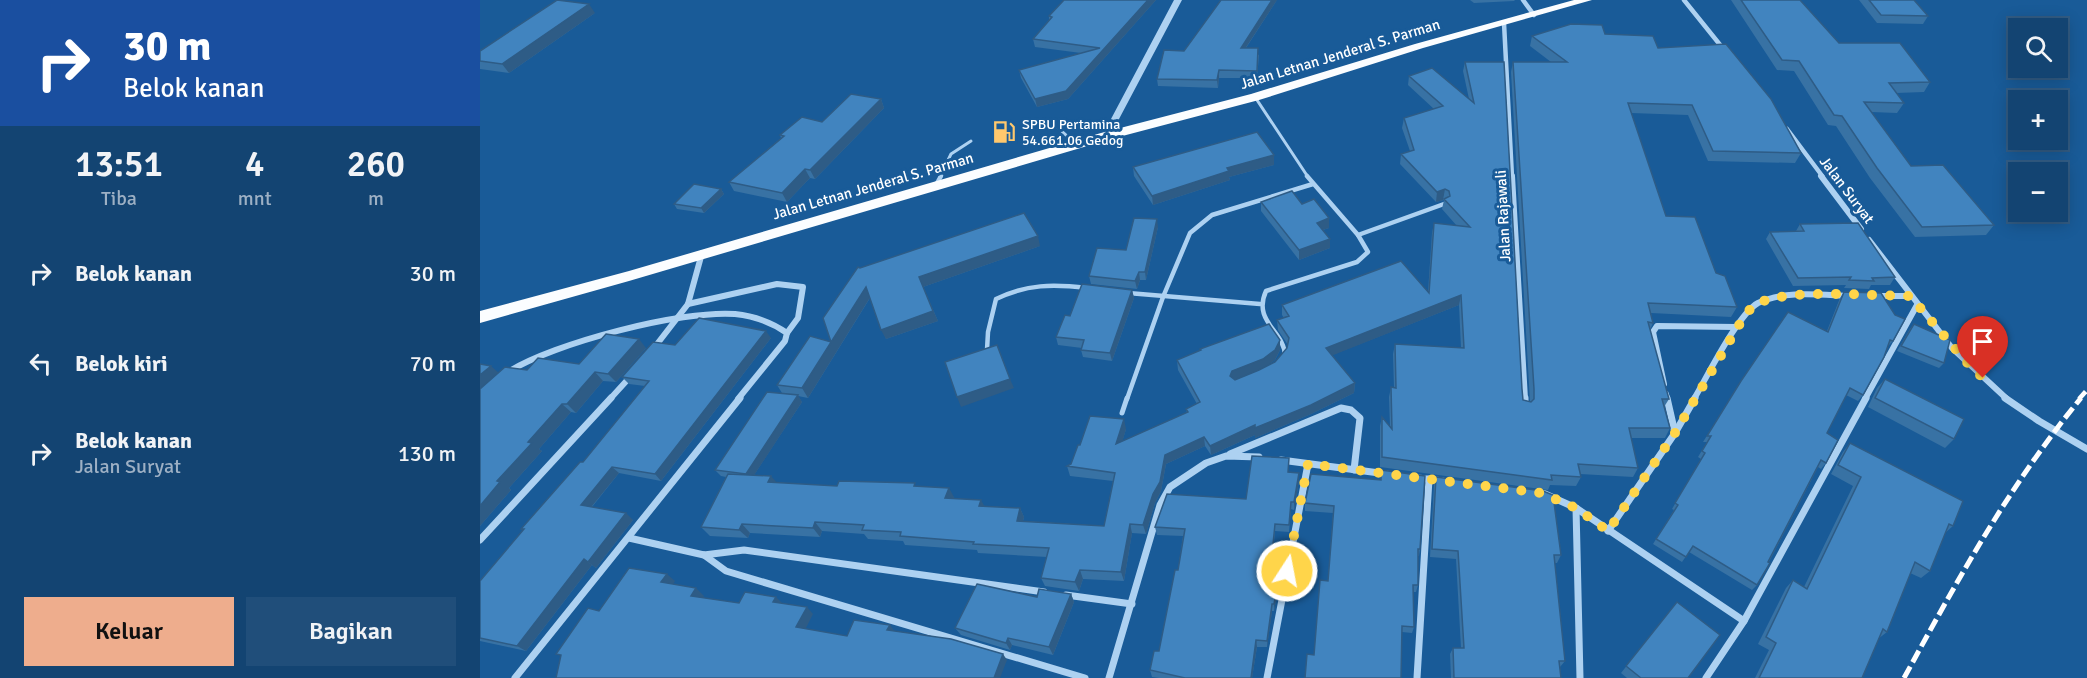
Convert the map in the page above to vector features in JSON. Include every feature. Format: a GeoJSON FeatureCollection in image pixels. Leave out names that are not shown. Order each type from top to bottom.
{"type":"FeatureCollection","features":[{"type":"Feature","properties":{"kind":"highway","name":"Jalan Letnan Jenderal S. Parman"},"geometry":{"type":"LineString","coordinates":[[480,317],[700,258],[1106,135],[1255,97],[1419,46],[1586,0]]}},
{"type":"Feature","properties":{"kind":"street"},"geometry":{"type":"LineString","coordinates":[[1106,135],[1178,0]]}},
{"type":"Feature","properties":{"kind":"street"},"geometry":{"type":"LineString","coordinates":[[1523,0],[1534,15]]}},
{"type":"Feature","properties":{"kind":"street"},"geometry":{"type":"LineString","coordinates":[[1684,0],[1728,55]]}},
{"type":"Feature","properties":{"kind":"street","name":"Jalan Rajawali"},"geometry":{"type":"LineString","coordinates":[[1504,23],[1525,407]]}},
{"type":"Feature","properties":{"kind":"street","name":"Jalan Suryat"},"geometry":{"type":"LineString","coordinates":[[1780,120],[1910,296],[1970,366],[2010,402],[2087,449]]}},
{"type":"Feature","properties":{"kind":"street"},"geometry":{"type":"LineString","coordinates":[[651,351],[688,304],[700,258]]}},
{"type":"Feature","properties":{"kind":"street"},"geometry":{"type":"LineString","coordinates":[[515,678],[785,341],[787,333],[798,318],[803,286],[777,284],[688,304]]}},
{"type":"Feature","properties":{"kind":"street"},"geometry":{"type":"LineString","coordinates":[[1608,531],[1675,433],[1736,327],[1756,304],[1773,298],[1798,295],[1854,296]]}},
{"type":"Feature","properties":{"kind":"street"},"geometry":{"type":"LineString","coordinates":[[1866,296],[1910,296]]}},
{"type":"Feature","properties":{"kind":"street"},"geometry":{"type":"LineString","coordinates":[[1706,678],[1744,621],[1917,305]]}},
{"type":"Feature","properties":{"kind":"street"},"geometry":{"type":"LineString","coordinates":[[502,379],[524,362],[538,356],[611,334],[679,318],[718,314],[748,316],[776,324],[787,333]]}},
{"type":"Feature","properties":{"kind":"street"},"geometry":{"type":"LineString","coordinates":[[1675,433],[1654,328],[1663,324],[1736,327]]}},
{"type":"Feature","properties":{"kind":"street"},"geometry":{"type":"LineString","coordinates":[[480,540],[637,368]]}},
{"type":"Feature","properties":{"kind":"street"},"geometry":{"type":"LineString","coordinates":[[1109,678],[1160,505],[1170,487],[1188,473],[1341,408],[1351,410],[1360,418],[1354,470]]}},
{"type":"Feature","properties":{"kind":"street"},"geometry":{"type":"LineString","coordinates":[[1226,456],[1270,458],[1397,475]]}},
{"type":"Feature","properties":{"kind":"street"},"geometry":{"type":"LineString","coordinates":[[1267,678],[1308,464]]}},
{"type":"Feature","properties":{"kind":"street"},"geometry":{"type":"LineString","coordinates":[[1408,476],[1452,482]]}},
{"type":"Feature","properties":{"kind":"street"},"geometry":{"type":"LineString","coordinates":[[1418,678],[1429,479]]}},
{"type":"Feature","properties":{"kind":"street"},"geometry":{"type":"LineString","coordinates":[[1541,493],[1576,508],[1744,621]]}},
{"type":"Feature","properties":{"kind":"street"},"geometry":{"type":"LineString","coordinates":[[1576,508],[1580,678]]}},
{"type":"Feature","properties":{"kind":"street"},"geometry":{"type":"LineString","coordinates":[[629,538],[704,555],[744,550],[1050,592]]}},
{"type":"Feature","properties":{"kind":"street"},"geometry":{"type":"LineString","coordinates":[[704,555],[726,571],[1085,678]]}},
{"type":"Feature","properties":{"kind":"street"},"geometry":{"type":"LineString","coordinates":[[1061,594],[1132,604]]}},
{"type":"Feature","properties":{"kind":"lane"},"geometry":{"type":"LineString","coordinates":[[1255,97],[1313,184],[1358,236],[1368,252],[1357,262],[1266,291],[1260,304],[1261,311],[1285,349],[1285,356],[1280,364]]}},
{"type":"Feature","properties":{"kind":"lane"},"geometry":{"type":"LineString","coordinates":[[1035,123],[1056,126],[1077,144]]}},
{"type":"Feature","properties":{"kind":"lane"},"geometry":{"type":"LineString","coordinates":[[936,185],[951,154],[971,141]]}},
{"type":"Feature","properties":{"kind":"lane"},"geometry":{"type":"LineString","coordinates":[[1122,414],[1163,297],[1190,233],[1212,215],[1313,184]]}},
{"type":"Feature","properties":{"kind":"lane"},"geometry":{"type":"LineString","coordinates":[[1358,236],[1444,204]]}},
{"type":"Feature","properties":{"kind":"lane"},"geometry":{"type":"LineString","coordinates":[[987,350],[987,332],[996,299],[1018,287],[1047,283],[1094,288]]}},
{"type":"Feature","properties":{"kind":"lane"},"geometry":{"type":"LineString","coordinates":[[1117,291],[1163,297],[1260,304]]}},
{"type":"Feature","properties":{"kind":"building"},"geometry":{"type":"Polygon","coordinates":[[[557,0],[589,4],[502,64],[480,61],[480,51],[557,0]]]}},
{"type":"Feature","properties":{"kind":"building"},"geometry":{"type":"Polygon","coordinates":[[[1064,0],[1148,0],[1066,91],[1035,99],[1019,70],[1100,48],[1033,39],[1064,0]]]}},
{"type":"Feature","properties":{"kind":"building"},"geometry":{"type":"Polygon","coordinates":[[[1221,0],[1272,0],[1241,48],[1258,48],[1257,71],[1219,70],[1217,80],[1157,79],[1164,50],[1184,51],[1221,0]]]}},
{"type":"Feature","properties":{"kind":"building"},"geometry":{"type":"Polygon","coordinates":[[[1741,0],[1800,0],[1839,43],[1900,43],[1930,82],[1889,83],[1904,103],[1864,102],[1911,166],[1943,165],[1994,225],[1922,227],[1877,168],[1842,116],[1834,115],[1799,61],[1782,60],[1741,0]]]}},
{"type":"Feature","properties":{"kind":"building"},"geometry":{"type":"Polygon","coordinates":[[[1869,0],[1914,0],[1928,16],[1881,15],[1869,0]]]}},
{"type":"Feature","properties":{"kind":"building"},"geometry":{"type":"Polygon","coordinates":[[[1571,24],[1602,25],[1605,34],[1653,36],[1658,48],[1726,44],[1771,99],[1801,153],[1713,151],[1692,105],[1628,103],[1666,216],[1695,217],[1716,273],[1725,276],[1737,307],[1648,303],[1653,323],[1648,322],[1669,399],[1662,399],[1670,428],[1629,428],[1638,468],[1578,464],[1581,477],[1551,475],[1552,480],[1382,457],[1382,417],[1392,429],[1391,387],[1396,388],[1395,344],[1464,348],[1461,295],[1326,348],[1355,383],[1311,405],[1255,428],[1255,425],[1210,446],[1204,437],[1165,455],[1160,482],[1153,494],[1143,525],[1130,524],[1121,572],[1080,570],[1075,582],[1041,578],[1049,548],[973,544],[974,542],[900,536],[901,532],[862,530],[864,525],[815,522],[813,528],[742,524],[739,530],[701,527],[728,474],[771,476],[768,482],[837,486],[839,481],[915,483],[914,486],[949,488],[945,498],[981,500],[979,506],[1020,508],[1017,521],[1104,526],[1115,473],[1067,466],[1071,464],[1078,445],[1080,445],[1090,416],[1124,419],[1116,444],[1188,412],[1186,409],[1200,402],[1177,360],[1200,349],[1269,324],[1280,340],[1275,350],[1263,359],[1232,371],[1230,376],[1235,380],[1259,370],[1275,362],[1287,348],[1289,338],[1277,320],[1289,316],[1282,305],[1401,261],[1429,293],[1434,223],[1470,227],[1444,199],[1450,196],[1449,191],[1445,189],[1437,192],[1401,154],[1414,150],[1404,118],[1443,106],[1409,76],[1432,68],[1474,103],[1465,62],[1504,62],[1522,389],[1523,400],[1531,402],[1534,399],[1534,389],[1513,62],[1567,62],[1532,36],[1571,24]]]}},
{"type":"Feature","properties":{"kind":"building"},"geometry":{"type":"Polygon","coordinates":[[[851,94],[881,99],[810,170],[805,169],[782,193],[729,182],[784,136],[780,135],[802,117],[822,122],[851,94]]]}},
{"type":"Feature","properties":{"kind":"building"},"geometry":{"type":"Polygon","coordinates":[[[1257,132],[1274,155],[1227,168],[1229,171],[1152,196],[1133,167],[1257,132]]]}},
{"type":"Feature","properties":{"kind":"building"},"geometry":{"type":"Polygon","coordinates":[[[694,184],[721,189],[701,208],[674,204],[694,184]]]}},
{"type":"Feature","properties":{"kind":"building"},"geometry":{"type":"Polygon","coordinates":[[[1292,191],[1302,204],[1314,199],[1329,218],[1317,223],[1330,239],[1299,250],[1261,202],[1292,191]]]}},
{"type":"Feature","properties":{"kind":"building"},"geometry":{"type":"Polygon","coordinates":[[[1024,213],[1038,236],[919,277],[933,311],[881,330],[866,287],[802,388],[777,385],[810,336],[831,342],[823,318],[858,267],[1024,213]]]}},
{"type":"Feature","properties":{"kind":"building"},"geometry":{"type":"Polygon","coordinates":[[[1134,218],[1157,219],[1145,272],[1139,272],[1135,281],[1089,276],[1097,248],[1126,250],[1134,218]]]}},
{"type":"Feature","properties":{"kind":"building"},"geometry":{"type":"Polygon","coordinates":[[[1858,223],[1895,277],[1872,278],[1874,281],[1849,280],[1851,277],[1798,278],[1770,232],[1804,231],[1800,224],[1858,223]]]}},
{"type":"Feature","properties":{"kind":"building"},"geometry":{"type":"Polygon","coordinates":[[[1082,284],[1132,290],[1110,353],[1081,350],[1084,340],[1056,337],[1065,315],[1070,316],[1082,284]]]}},
{"type":"Feature","properties":{"kind":"building"},"geometry":{"type":"Polygon","coordinates":[[[1844,292],[1881,293],[1895,315],[1905,319],[1893,341],[1890,340],[1884,357],[1863,395],[1850,388],[1827,433],[1838,440],[1826,463],[1821,460],[1757,585],[1693,546],[1686,557],[1656,539],[1678,505],[1675,503],[1705,453],[1702,451],[1711,436],[1707,436],[1788,312],[1828,332],[1844,292]]]}},
{"type":"Feature","properties":{"kind":"building"},"geometry":{"type":"Polygon","coordinates":[[[699,318],[766,331],[655,474],[612,467],[581,505],[626,513],[588,562],[584,559],[517,646],[480,638],[480,581],[524,529],[521,529],[580,462],[583,462],[649,381],[622,377],[653,342],[675,345],[699,318]]]}},
{"type":"Feature","properties":{"kind":"building"},"geometry":{"type":"Polygon","coordinates":[[[1914,324],[1950,340],[1944,363],[1901,346],[1914,324]]]}},
{"type":"Feature","properties":{"kind":"building"},"geometry":{"type":"Polygon","coordinates":[[[606,334],[639,339],[608,374],[595,372],[567,404],[562,404],[528,442],[532,443],[497,481],[500,482],[480,506],[480,389],[505,367],[527,370],[538,358],[579,364],[606,334]]]}},
{"type":"Feature","properties":{"kind":"building"},"geometry":{"type":"Polygon","coordinates":[[[997,345],[1010,379],[957,397],[945,362],[997,345]]]}},
{"type":"Feature","properties":{"kind":"building"},"geometry":{"type":"Polygon","coordinates":[[[480,364],[491,366],[480,375],[480,364]]]}},
{"type":"Feature","properties":{"kind":"building"},"geometry":{"type":"Polygon","coordinates":[[[1885,379],[1964,419],[1954,439],[1875,398],[1885,379]]]}},
{"type":"Feature","properties":{"kind":"building"},"geometry":{"type":"Polygon","coordinates":[[[767,392],[798,395],[746,474],[715,470],[767,392]]]}},
{"type":"Feature","properties":{"kind":"building"},"geometry":{"type":"Polygon","coordinates":[[[1850,443],[1963,501],[1953,526],[1949,524],[1930,571],[1915,562],[1887,632],[1883,629],[1862,678],[1759,678],[1776,643],[1766,637],[1793,580],[1807,589],[1861,477],[1838,465],[1850,443]]]}},
{"type":"Feature","properties":{"kind":"building"},"geometry":{"type":"Polygon","coordinates":[[[1252,456],[1289,458],[1288,472],[1299,473],[1294,502],[1291,502],[1289,525],[1275,524],[1271,565],[1280,566],[1278,582],[1274,604],[1272,604],[1267,641],[1256,640],[1251,678],[1185,678],[1150,670],[1154,651],[1159,651],[1185,529],[1155,527],[1167,494],[1246,499],[1252,456]]]}},
{"type":"Feature","properties":{"kind":"building"},"geometry":{"type":"Polygon","coordinates":[[[1381,470],[1425,476],[1420,549],[1418,549],[1418,585],[1413,585],[1414,627],[1402,626],[1401,678],[1305,678],[1307,654],[1314,655],[1320,580],[1328,581],[1334,506],[1305,503],[1311,474],[1381,480],[1381,470]]]}},
{"type":"Feature","properties":{"kind":"building"},"geometry":{"type":"Polygon","coordinates":[[[1436,477],[1543,491],[1553,495],[1561,555],[1554,555],[1565,661],[1559,661],[1561,678],[1454,678],[1453,648],[1464,648],[1458,551],[1432,549],[1436,477]]]}},
{"type":"Feature","properties":{"kind":"building"},"geometry":{"type":"Polygon","coordinates":[[[629,568],[667,574],[661,582],[696,588],[691,596],[739,603],[745,592],[776,597],[773,602],[807,607],[796,627],[847,636],[854,620],[890,625],[887,630],[951,639],[1003,654],[994,678],[556,678],[561,655],[556,654],[588,608],[599,611],[629,568]]]}},
{"type":"Feature","properties":{"kind":"building"},"geometry":{"type":"Polygon","coordinates":[[[977,584],[1037,597],[1039,589],[1071,594],[1049,647],[1008,638],[1006,643],[955,628],[977,584]]]}},
{"type":"Feature","properties":{"kind":"building"},"geometry":{"type":"Polygon","coordinates":[[[1677,602],[1720,635],[1688,678],[1641,678],[1626,666],[1677,602]]]}},
{"type":"Feature","properties":{"kind":"railway"},"geometry":{"type":"LineString","coordinates":[[2079,399],[2087,390]]}},
{"type":"Feature","properties":{"kind":"railway"},"geometry":{"type":"LineString","coordinates":[[1904,678],[1965,569],[2008,499],[2031,464],[2081,398]]}},
{"type":"Feature","properties":{"kind":"place","name":"SPBU Pertamina 54.661.06 Gedog"},"geometry":{"type":"Point","coordinates":[1004,132]}},
{"type":"Feature","properties":{"kind":"route"},"geometry":{"type":"LineString","coordinates":[[1287,571],[1308,464],[1541,493],[1558,498],[1576,508],[1608,531],[1675,433],[1736,327],[1756,304],[1773,298],[1798,295],[1910,296],[1983,378]]}}]}
